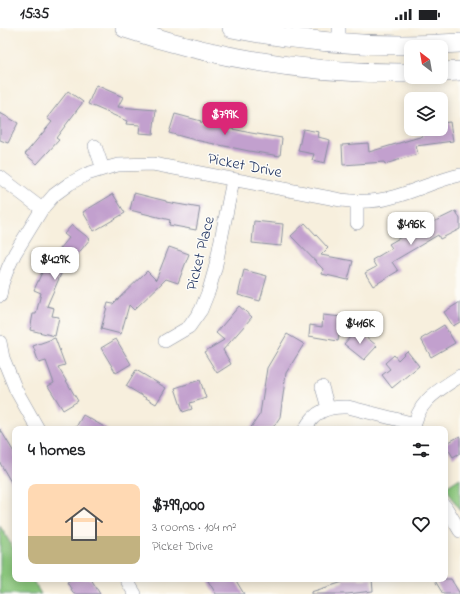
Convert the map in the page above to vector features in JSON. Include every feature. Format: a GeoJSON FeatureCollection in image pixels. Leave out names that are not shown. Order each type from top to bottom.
{"type":"FeatureCollection","features":[{"type":"Feature","properties":{"kind":"highway"},"geometry":{"type":"LineString","coordinates":[[124,28],[196,49],[276,64],[334,71],[404,73]]}},
{"type":"Feature","properties":{"kind":"highway"},"geometry":{"type":"LineString","coordinates":[[232,28],[255,32],[339,35],[430,45],[460,43]]}},
{"type":"Feature","properties":{"kind":"highway"},"geometry":{"type":"LineString","coordinates":[[448,72],[460,71]]}},
{"type":"Feature","properties":{"kind":"street"},"geometry":{"type":"LineString","coordinates":[[95,146],[102,169]]}},
{"type":"Feature","properties":{"kind":"street","name":"Picket Drive"},"geometry":{"type":"LineString","coordinates":[[0,296],[2,284],[15,253],[42,209],[54,195],[69,184],[87,174],[102,169],[134,164],[153,164],[357,202],[392,198],[460,175]]}},
{"type":"Feature","properties":{"kind":"street"},"geometry":{"type":"LineString","coordinates":[[0,177],[42,209]]}},
{"type":"Feature","properties":{"kind":"street","name":"Picket Place"},"geometry":{"type":"LineString","coordinates":[[165,341],[189,327],[206,297],[215,269],[233,180]]}},
{"type":"Feature","properties":{"kind":"street"},"geometry":{"type":"LineString","coordinates":[[357,202],[357,223]]}},
{"type":"Feature","properties":{"kind":"street"},"geometry":{"type":"LineString","coordinates":[[0,342],[3,358],[16,390],[36,426]]}},
{"type":"Feature","properties":{"kind":"street"},"geometry":{"type":"LineString","coordinates":[[306,426],[309,421],[318,413],[328,408],[337,406],[348,407],[414,426],[419,413],[433,394],[460,376]]}},
{"type":"Feature","properties":{"kind":"street"},"geometry":{"type":"LineString","coordinates":[[322,387],[328,408]]}},
{"type":"Feature","properties":{"kind":"street"},"geometry":{"type":"LineString","coordinates":[[448,511],[460,531]]}},
{"type":"Feature","properties":{"kind":"street"},"geometry":{"type":"LineString","coordinates":[[128,582],[135,594]]}},
{"type":"Feature","properties":{"kind":"green space"},"geometry":{"type":"Polygon","coordinates":[[[460,478],[460,511],[448,490],[448,486],[460,478]]]}},
{"type":"Feature","properties":{"kind":"green space"},"geometry":{"type":"Polygon","coordinates":[[[0,526],[12,546],[12,582],[34,582],[41,594],[0,594],[0,526]]]}},
{"type":"Feature","properties":{"kind":"building"},"geometry":{"type":"Polygon","coordinates":[[[96,85],[123,97],[118,107],[156,110],[153,134],[139,133],[140,125],[126,124],[127,121],[88,104],[96,85]]]}},
{"type":"Feature","properties":{"kind":"building"},"geometry":{"type":"Polygon","coordinates":[[[68,91],[83,102],[56,138],[59,140],[37,164],[25,154],[52,122],[47,118],[68,91]]]}},
{"type":"Feature","properties":{"kind":"building"},"geometry":{"type":"Polygon","coordinates":[[[0,113],[18,123],[8,143],[0,140],[0,113]]]}},
{"type":"Feature","properties":{"kind":"building"},"geometry":{"type":"Polygon","coordinates":[[[175,114],[201,121],[200,122],[282,138],[280,156],[195,140],[169,133],[175,114]]]}},
{"type":"Feature","properties":{"kind":"building"},"geometry":{"type":"Polygon","coordinates":[[[448,122],[450,122],[453,141],[416,146],[418,154],[385,164],[384,162],[343,165],[342,145],[368,143],[369,152],[423,136],[448,136],[448,122]]]}},
{"type":"Feature","properties":{"kind":"building"},"geometry":{"type":"Polygon","coordinates":[[[303,129],[319,132],[318,137],[330,140],[325,163],[312,160],[314,154],[298,151],[303,129]]]}},
{"type":"Feature","properties":{"kind":"building"},"geometry":{"type":"Polygon","coordinates":[[[134,193],[166,202],[200,208],[196,230],[169,225],[170,220],[130,210],[134,193]]]}},
{"type":"Feature","properties":{"kind":"building"},"geometry":{"type":"Polygon","coordinates":[[[113,194],[125,213],[94,231],[83,212],[113,194]]]}},
{"type":"Feature","properties":{"kind":"building"},"geometry":{"type":"Polygon","coordinates":[[[456,211],[460,219],[460,229],[440,239],[438,235],[392,262],[398,271],[373,286],[365,273],[376,267],[372,260],[392,248],[389,244],[420,226],[421,228],[456,211]]]}},
{"type":"Feature","properties":{"kind":"building"},"geometry":{"type":"Polygon","coordinates":[[[254,221],[283,224],[281,246],[252,243],[254,221]]]}},
{"type":"Feature","properties":{"kind":"building"},"geometry":{"type":"Polygon","coordinates":[[[305,223],[328,248],[321,255],[353,261],[348,280],[322,274],[323,269],[291,236],[305,223]]]}},
{"type":"Feature","properties":{"kind":"building"},"geometry":{"type":"Polygon","coordinates":[[[72,225],[90,239],[72,261],[68,258],[47,306],[54,308],[52,316],[59,317],[55,336],[30,330],[33,314],[36,314],[41,293],[34,290],[48,259],[51,260],[69,238],[64,234],[72,225]]]}},
{"type":"Feature","properties":{"kind":"building"},"geometry":{"type":"Polygon","coordinates":[[[169,247],[189,254],[178,283],[166,279],[134,310],[129,305],[121,334],[101,329],[108,303],[113,304],[147,271],[156,280],[169,247]]]}},
{"type":"Feature","properties":{"kind":"building"},"geometry":{"type":"Polygon","coordinates":[[[244,270],[267,276],[260,301],[238,295],[244,270]]]}},
{"type":"Feature","properties":{"kind":"building"},"geometry":{"type":"Polygon","coordinates":[[[460,302],[460,322],[453,326],[444,312],[460,302]]]}},
{"type":"Feature","properties":{"kind":"building"},"geometry":{"type":"Polygon","coordinates":[[[239,306],[252,317],[223,350],[231,364],[217,373],[204,352],[224,340],[216,333],[239,306]]]}},
{"type":"Feature","properties":{"kind":"building"},"geometry":{"type":"Polygon","coordinates":[[[323,315],[342,317],[338,341],[309,336],[310,325],[322,327],[323,315]]]}},
{"type":"Feature","properties":{"kind":"building"},"geometry":{"type":"Polygon","coordinates":[[[444,325],[455,343],[431,357],[421,339],[444,325]]]}},
{"type":"Feature","properties":{"kind":"building"},"geometry":{"type":"Polygon","coordinates":[[[357,329],[377,346],[364,360],[344,344],[357,329]]]}},
{"type":"Feature","properties":{"kind":"building"},"geometry":{"type":"Polygon","coordinates":[[[287,334],[304,344],[286,373],[280,417],[274,426],[252,426],[260,414],[267,368],[287,334]]]}},
{"type":"Feature","properties":{"kind":"building"},"geometry":{"type":"Polygon","coordinates":[[[55,338],[65,365],[58,367],[78,401],[63,410],[48,386],[54,383],[46,361],[39,363],[33,346],[55,338]]]}},
{"type":"Feature","properties":{"kind":"building"},"geometry":{"type":"Polygon","coordinates":[[[116,339],[131,364],[116,373],[101,348],[116,339]]]}},
{"type":"Feature","properties":{"kind":"building"},"geometry":{"type":"Polygon","coordinates":[[[407,351],[419,366],[392,388],[382,375],[390,369],[385,363],[394,355],[398,360],[407,351]]]}},
{"type":"Feature","properties":{"kind":"building"},"geometry":{"type":"Polygon","coordinates":[[[136,370],[166,388],[156,404],[126,386],[136,370]]]}},
{"type":"Feature","properties":{"kind":"building"},"geometry":{"type":"Polygon","coordinates":[[[200,380],[206,398],[190,403],[192,409],[183,412],[175,388],[200,380]]]}},
{"type":"Feature","properties":{"kind":"building"},"geometry":{"type":"Polygon","coordinates":[[[83,415],[103,426],[77,426],[83,415]]]}},
{"type":"Feature","properties":{"kind":"building"},"geometry":{"type":"Polygon","coordinates":[[[0,429],[12,449],[12,484],[0,463],[0,429]]]}},
{"type":"Feature","properties":{"kind":"building"},"geometry":{"type":"Polygon","coordinates":[[[460,436],[460,453],[453,457],[448,449],[448,442],[460,436]]]}},
{"type":"Feature","properties":{"kind":"building"},"geometry":{"type":"Polygon","coordinates":[[[448,579],[451,579],[460,594],[443,594],[436,582],[448,582],[448,579]]]}},
{"type":"Feature","properties":{"kind":"building"},"geometry":{"type":"Polygon","coordinates":[[[67,582],[93,582],[100,594],[74,594],[67,582]]]}},
{"type":"Feature","properties":{"kind":"building"},"geometry":{"type":"Polygon","coordinates":[[[209,582],[237,582],[244,594],[216,594],[209,582]]]}},
{"type":"Feature","properties":{"kind":"building"},"geometry":{"type":"Polygon","coordinates":[[[343,582],[372,582],[373,591],[347,594],[311,594],[311,592],[343,582]]]}}]}
